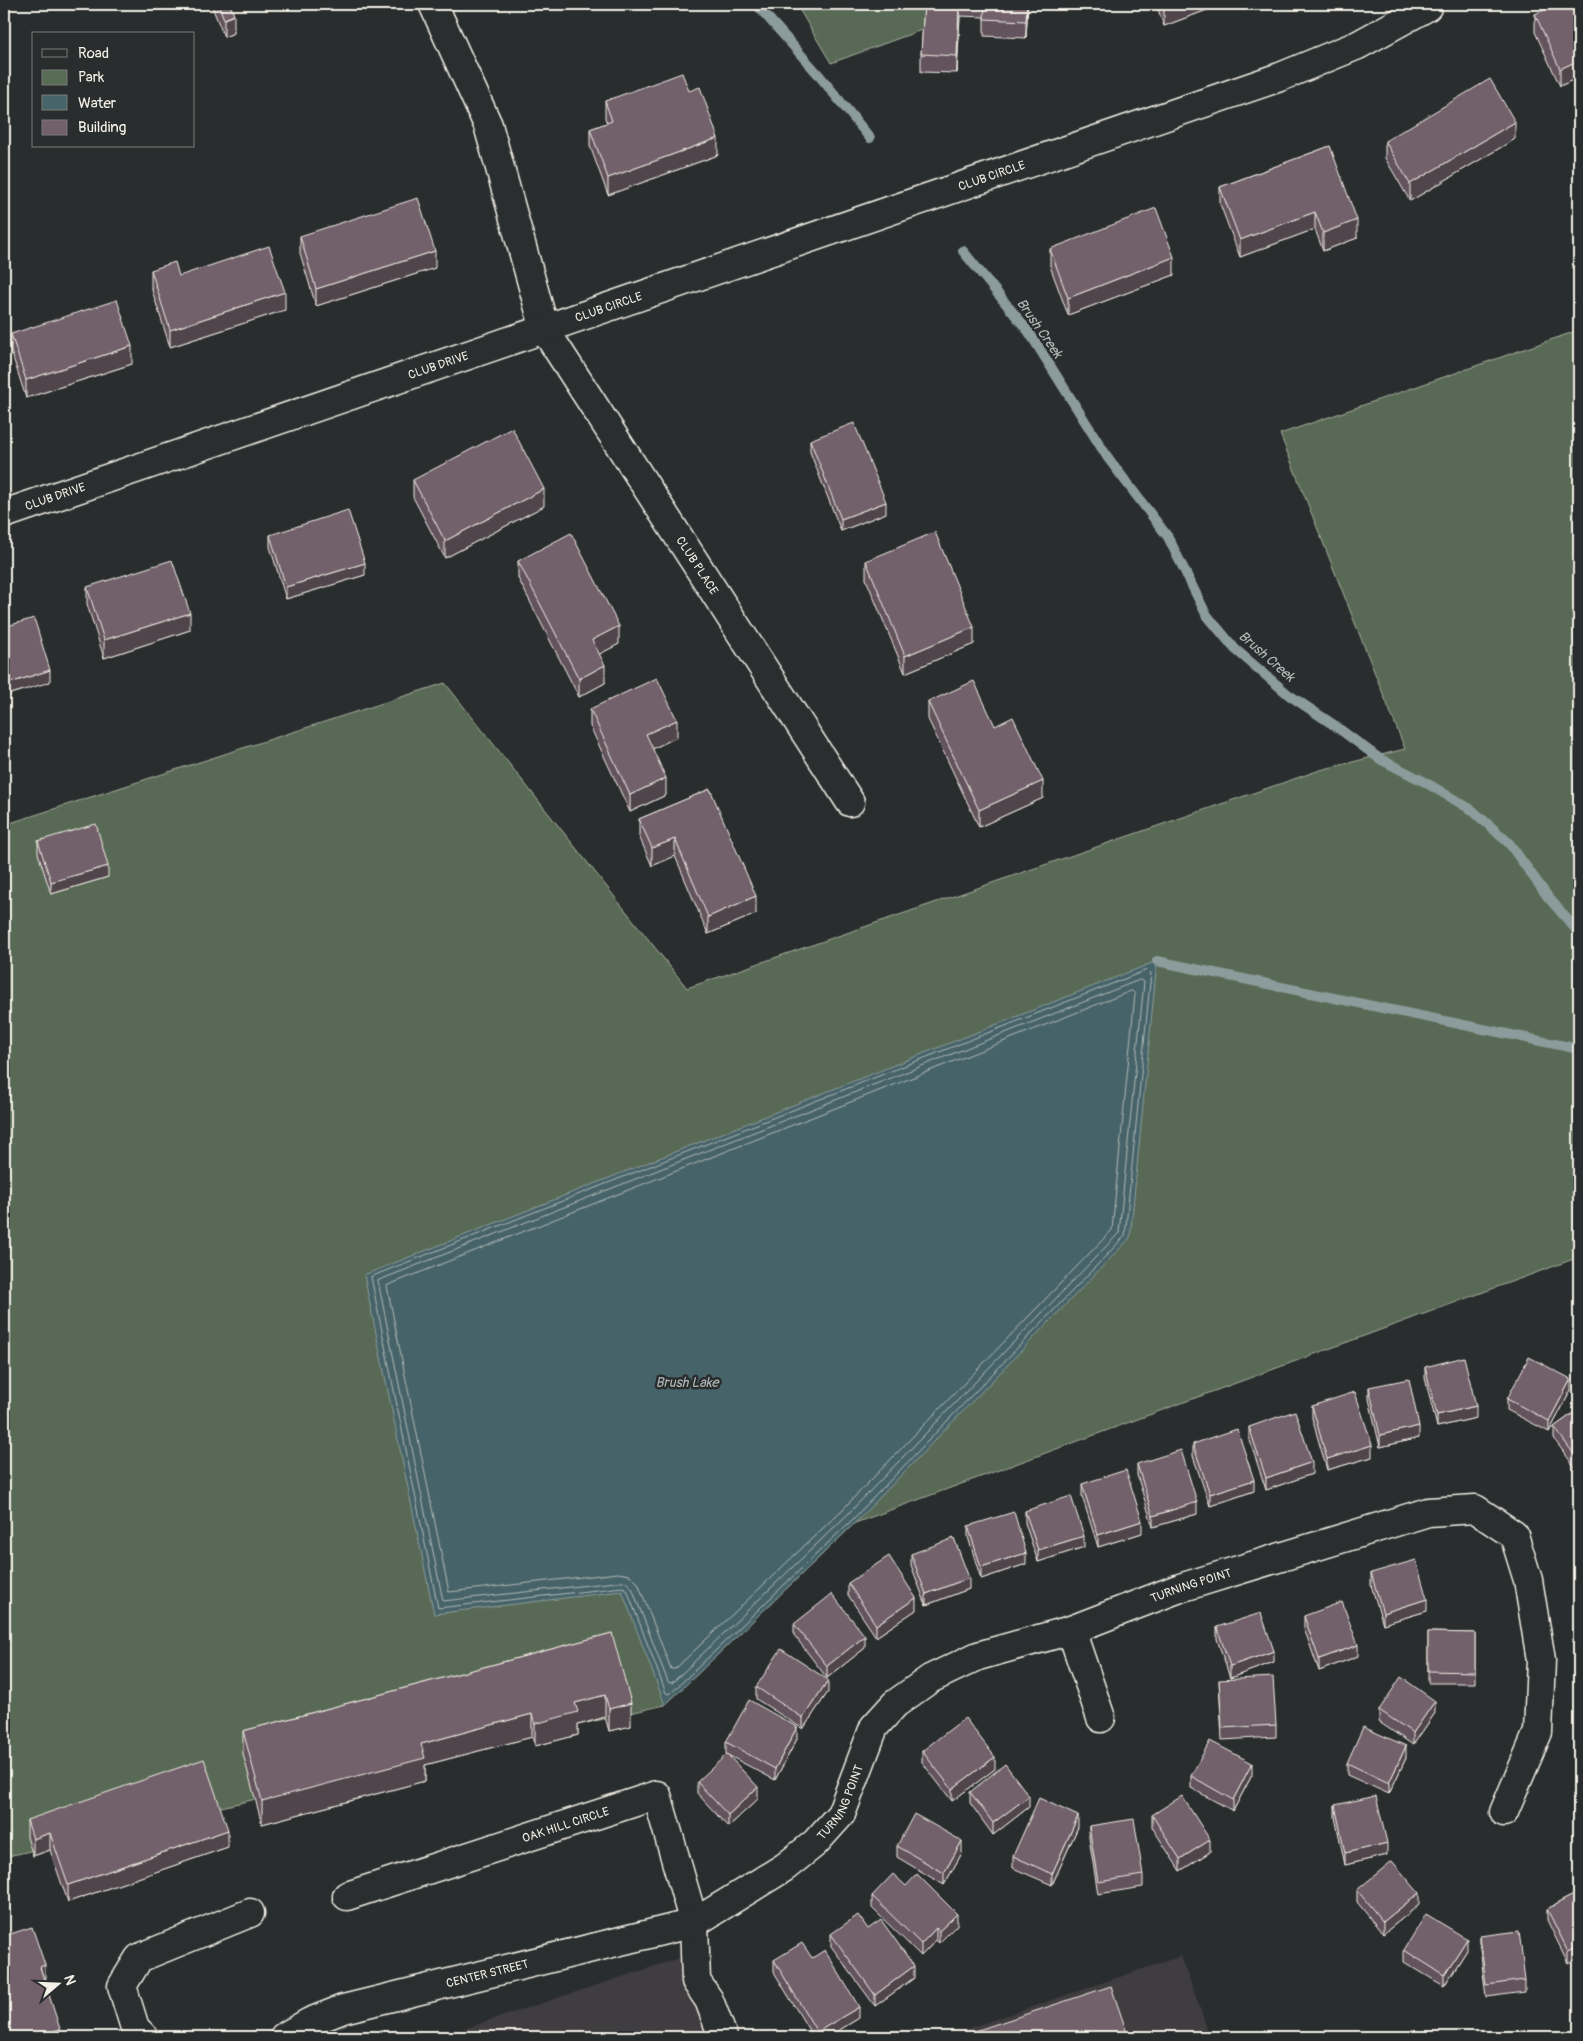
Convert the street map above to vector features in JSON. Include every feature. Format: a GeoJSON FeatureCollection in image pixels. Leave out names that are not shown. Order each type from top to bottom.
{"type":"FeatureCollection","features":[{"type":"Feature","properties":{"kind":"street"},"geometry":{"type":"LineString","coordinates":[[433,4],[488,125],[545,330]]}},
{"type":"Feature","properties":{"kind":"street","name":"CLUB CIRCLE"},"geometry":{"type":"LineString","coordinates":[[545,330],[1280,77],[1358,45],[1427,7],[1429,4]]}},
{"type":"Feature","properties":{"kind":"street","name":"CLUB DRIVE"},"geometry":{"type":"LineString","coordinates":[[4,514],[545,330]]}},
{"type":"Feature","properties":{"kind":"street","name":"CLUB PLACE"},"geometry":{"type":"LineString","coordinates":[[545,330],[850,802]]}},
{"type":"Feature","properties":{"kind":"street","name":"TURNING POINT"},"geometry":{"type":"LineString","coordinates":[[694,1923],[784,1867],[815,1843],[841,1814],[874,1727],[895,1704],[930,1679],[978,1656],[1071,1630],[1180,1588],[1428,1512],[1475,1509],[1514,1535],[1528,1580],[1541,1660],[1538,1732],[1504,1812]]}},
{"type":"Feature","properties":{"kind":"street"},"geometry":{"type":"LineString","coordinates":[[1071,1630],[1101,1718]]}},
{"type":"Feature","properties":{"kind":"street","name":"OAK HILL CIRCLE"},"geometry":{"type":"LineString","coordinates":[[347,1896],[657,1795],[694,1923]]}},
{"type":"Feature","properties":{"kind":"street"},"geometry":{"type":"LineString","coordinates":[[144,2037],[135,2028],[122,1986],[139,1958],[250,1913]]}},
{"type":"Feature","properties":{"kind":"street"},"geometry":{"type":"LineString","coordinates":[[694,1923],[696,1981],[709,2000],[723,2037]]}},
{"type":"Feature","properties":{"kind":"street","name":"CENTER STREET"},"geometry":{"type":"LineString","coordinates":[[284,2037],[310,2022],[343,2009],[694,1923]]}},
{"type":"Feature","properties":{"kind":"shaded area"},"geometry":{"type":"Polygon","coordinates":[[[695,1953],[724,2037],[439,2037],[695,1953]]]}},
{"type":"Feature","properties":{"kind":"shaded area"},"geometry":{"type":"Polygon","coordinates":[[[1181,1956],[1210,2037],[943,2037],[1181,1956]]]}},
{"type":"Feature","properties":{"kind":"green space"},"geometry":{"type":"Polygon","coordinates":[[[796,4],[993,4],[831,63],[796,4]]]}},
{"type":"Feature","properties":{"kind":"green space"},"geometry":{"type":"Polygon","coordinates":[[[1579,330],[1579,1257],[855,1523],[665,1705],[4,1857],[4,825],[445,683],[687,988],[1320,770],[1405,749],[1280,434],[1579,330]]]}},
{"type":"Feature","properties":{"kind":"water","name":"Brush Lake"},"geometry":{"type":"Polygon","coordinates":[[[1157,961],[1130,1238],[855,1523],[665,1705],[622,1591],[434,1614],[364,1275],[1157,961]]]}},
{"type":"Feature","properties":{"kind":"building"},"geometry":{"type":"Polygon","coordinates":[[[218,4],[230,4],[234,15],[224,19],[218,4]]]}},
{"type":"Feature","properties":{"kind":"building"},"geometry":{"type":"Polygon","coordinates":[[[924,4],[959,4],[957,56],[921,54],[924,4]]]}},
{"type":"Feature","properties":{"kind":"building"},"geometry":{"type":"Polygon","coordinates":[[[985,4],[1027,4],[1026,21],[984,19],[985,4]]]}},
{"type":"Feature","properties":{"kind":"building"},"geometry":{"type":"Polygon","coordinates":[[[1163,4],[1177,4],[1164,8],[1163,4]]]}},
{"type":"Feature","properties":{"kind":"building"},"geometry":{"type":"Polygon","coordinates":[[[1558,4],[1579,4],[1579,60],[1560,69],[1535,14],[1558,4]]]}},
{"type":"Feature","properties":{"kind":"building"},"geometry":{"type":"Polygon","coordinates":[[[682,73],[689,91],[700,87],[718,138],[608,178],[590,129],[612,121],[605,101],[682,73]]]}},
{"type":"Feature","properties":{"kind":"building"},"geometry":{"type":"Polygon","coordinates":[[[1490,79],[1515,122],[1410,184],[1385,141],[1490,79]]]}},
{"type":"Feature","properties":{"kind":"building"},"geometry":{"type":"Polygon","coordinates":[[[1330,146],[1357,220],[1323,233],[1315,212],[1240,240],[1220,187],[1330,146]]]}},
{"type":"Feature","properties":{"kind":"building"},"geometry":{"type":"Polygon","coordinates":[[[418,198],[435,251],[316,289],[300,236],[418,198]]]}},
{"type":"Feature","properties":{"kind":"building"},"geometry":{"type":"Polygon","coordinates":[[[1156,208],[1174,257],[1068,298],[1050,249],[1156,208]]]}},
{"type":"Feature","properties":{"kind":"building"},"geometry":{"type":"Polygon","coordinates":[[[269,246],[285,292],[170,330],[151,270],[175,262],[179,276],[269,246]]]}},
{"type":"Feature","properties":{"kind":"building"},"geometry":{"type":"Polygon","coordinates":[[[117,300],[132,346],[26,380],[11,334],[117,300]]]}},
{"type":"Feature","properties":{"kind":"building"},"geometry":{"type":"Polygon","coordinates":[[[854,423],[886,502],[841,519],[810,440],[854,423]]]}},
{"type":"Feature","properties":{"kind":"building"},"geometry":{"type":"Polygon","coordinates":[[[512,428],[544,489],[445,541],[413,480],[512,428]]]}},
{"type":"Feature","properties":{"kind":"building"},"geometry":{"type":"Polygon","coordinates":[[[348,510],[365,563],[286,587],[270,535],[348,510]]]}},
{"type":"Feature","properties":{"kind":"building"},"geometry":{"type":"Polygon","coordinates":[[[935,532],[974,627],[905,656],[866,561],[935,532]]]}},
{"type":"Feature","properties":{"kind":"building"},"geometry":{"type":"Polygon","coordinates":[[[571,533],[619,626],[592,640],[605,665],[579,679],[518,561],[571,533]]]}},
{"type":"Feature","properties":{"kind":"building"},"geometry":{"type":"Polygon","coordinates":[[[172,560],[190,613],[104,640],[87,587],[172,560]]]}},
{"type":"Feature","properties":{"kind":"building"},"geometry":{"type":"Polygon","coordinates":[[[34,618],[50,670],[4,685],[4,627],[34,618]]]}},
{"type":"Feature","properties":{"kind":"building"},"geometry":{"type":"Polygon","coordinates":[[[657,678],[677,720],[646,734],[666,778],[630,795],[590,709],[657,678]]]}},
{"type":"Feature","properties":{"kind":"building"},"geometry":{"type":"Polygon","coordinates":[[[974,681],[995,726],[1013,717],[1043,781],[979,810],[928,702],[974,681]]]}},
{"type":"Feature","properties":{"kind":"building"},"geometry":{"type":"Polygon","coordinates":[[[710,789],[756,896],[708,917],[675,839],[652,848],[639,819],[710,789]]]}},
{"type":"Feature","properties":{"kind":"building"},"geometry":{"type":"Polygon","coordinates":[[[96,824],[108,866],[51,882],[38,841],[96,824]]]}},
{"type":"Feature","properties":{"kind":"building"},"geometry":{"type":"Polygon","coordinates":[[[1464,1357],[1476,1406],[1437,1415],[1425,1367],[1464,1357]]]}},
{"type":"Feature","properties":{"kind":"building"},"geometry":{"type":"Polygon","coordinates":[[[1529,1357],[1571,1379],[1549,1421],[1507,1399],[1529,1357]]]}},
{"type":"Feature","properties":{"kind":"building"},"geometry":{"type":"Polygon","coordinates":[[[1409,1379],[1419,1426],[1380,1435],[1369,1387],[1409,1379]]]}},
{"type":"Feature","properties":{"kind":"building"},"geometry":{"type":"Polygon","coordinates":[[[1355,1392],[1372,1445],[1327,1459],[1312,1406],[1355,1392]]]}},
{"type":"Feature","properties":{"kind":"building"},"geometry":{"type":"Polygon","coordinates":[[[1579,1409],[1579,1461],[1554,1427],[1579,1409]]]}},
{"type":"Feature","properties":{"kind":"building"},"geometry":{"type":"Polygon","coordinates":[[[1295,1411],[1312,1462],[1266,1478],[1249,1427],[1295,1411]]]}},
{"type":"Feature","properties":{"kind":"building"},"geometry":{"type":"Polygon","coordinates":[[[1237,1429],[1254,1480],[1210,1494],[1193,1444],[1237,1429]]]}},
{"type":"Feature","properties":{"kind":"building"},"geometry":{"type":"Polygon","coordinates":[[[1181,1450],[1197,1502],[1153,1516],[1137,1464],[1181,1450]]]}},
{"type":"Feature","properties":{"kind":"building"},"geometry":{"type":"Polygon","coordinates":[[[1126,1470],[1142,1521],[1098,1535],[1082,1484],[1126,1470]]]}},
{"type":"Feature","properties":{"kind":"building"},"geometry":{"type":"Polygon","coordinates":[[[1071,1496],[1084,1536],[1038,1550],[1025,1511],[1071,1496]]]}},
{"type":"Feature","properties":{"kind":"building"},"geometry":{"type":"Polygon","coordinates":[[[1014,1512],[1026,1553],[981,1567],[968,1526],[1014,1512]]]}},
{"type":"Feature","properties":{"kind":"building"},"geometry":{"type":"Polygon","coordinates":[[[954,1538],[969,1578],[926,1594],[911,1554],[954,1538]]]}},
{"type":"Feature","properties":{"kind":"building"},"geometry":{"type":"Polygon","coordinates":[[[889,1556],[916,1598],[876,1625],[848,1583],[889,1556]]]}},
{"type":"Feature","properties":{"kind":"building"},"geometry":{"type":"Polygon","coordinates":[[[1416,1560],[1427,1599],[1383,1613],[1371,1573],[1416,1560]]]}},
{"type":"Feature","properties":{"kind":"building"},"geometry":{"type":"Polygon","coordinates":[[[832,1594],[865,1636],[827,1666],[794,1624],[832,1594]]]}},
{"type":"Feature","properties":{"kind":"building"},"geometry":{"type":"Polygon","coordinates":[[[1342,1602],[1358,1645],[1319,1659],[1304,1616],[1342,1602]]]}},
{"type":"Feature","properties":{"kind":"building"},"geometry":{"type":"Polygon","coordinates":[[[1261,1613],[1274,1651],[1230,1666],[1217,1627],[1261,1613]]]}},
{"type":"Feature","properties":{"kind":"building"},"geometry":{"type":"Polygon","coordinates":[[[1428,1632],[1475,1633],[1475,1672],[1428,1671],[1428,1632]]]}},
{"type":"Feature","properties":{"kind":"building"},"geometry":{"type":"Polygon","coordinates":[[[612,1633],[631,1703],[609,1709],[605,1695],[575,1703],[578,1712],[535,1724],[532,1714],[421,1744],[425,1758],[262,1801],[243,1731],[612,1633]]]}},
{"type":"Feature","properties":{"kind":"building"},"geometry":{"type":"Polygon","coordinates":[[[781,1649],[828,1680],[803,1718],[756,1687],[781,1649]]]}},
{"type":"Feature","properties":{"kind":"building"},"geometry":{"type":"Polygon","coordinates":[[[1273,1677],[1276,1725],[1222,1728],[1219,1680],[1273,1677]]]}},
{"type":"Feature","properties":{"kind":"building"},"geometry":{"type":"Polygon","coordinates":[[[1401,1677],[1435,1701],[1413,1733],[1379,1710],[1401,1677]]]}},
{"type":"Feature","properties":{"kind":"building"},"geometry":{"type":"Polygon","coordinates":[[[749,1700],[797,1727],[775,1769],[726,1742],[749,1700]]]}},
{"type":"Feature","properties":{"kind":"building"},"geometry":{"type":"Polygon","coordinates":[[[965,1718],[995,1757],[952,1789],[922,1751],[965,1718]]]}},
{"type":"Feature","properties":{"kind":"building"},"geometry":{"type":"Polygon","coordinates":[[[1363,1727],[1406,1746],[1389,1783],[1347,1763],[1363,1727]]]}},
{"type":"Feature","properties":{"kind":"building"},"geometry":{"type":"Polygon","coordinates":[[[1210,1741],[1252,1763],[1233,1800],[1191,1776],[1210,1741]]]}},
{"type":"Feature","properties":{"kind":"building"},"geometry":{"type":"Polygon","coordinates":[[[727,1754],[758,1787],[728,1815],[697,1782],[727,1754]]]}},
{"type":"Feature","properties":{"kind":"building"},"geometry":{"type":"Polygon","coordinates":[[[204,1759],[228,1830],[68,1885],[50,1833],[33,1839],[27,1820],[204,1759]]]}},
{"type":"Feature","properties":{"kind":"building"},"geometry":{"type":"Polygon","coordinates":[[[1005,1764],[1029,1796],[993,1823],[970,1792],[1005,1764]]]}},
{"type":"Feature","properties":{"kind":"building"},"geometry":{"type":"Polygon","coordinates":[[[1182,1796],[1210,1840],[1180,1859],[1152,1815],[1182,1796]]]}},
{"type":"Feature","properties":{"kind":"building"},"geometry":{"type":"Polygon","coordinates":[[[1376,1796],[1387,1843],[1345,1853],[1335,1805],[1376,1796]]]}},
{"type":"Feature","properties":{"kind":"building"},"geometry":{"type":"Polygon","coordinates":[[[1039,1798],[1078,1816],[1052,1874],[1013,1856],[1039,1798]]]}},
{"type":"Feature","properties":{"kind":"building"},"geometry":{"type":"Polygon","coordinates":[[[914,1814],[962,1841],[944,1873],[897,1846],[914,1814]]]}},
{"type":"Feature","properties":{"kind":"building"},"geometry":{"type":"Polygon","coordinates":[[[1134,1819],[1143,1875],[1098,1882],[1089,1826],[1134,1819]]]}},
{"type":"Feature","properties":{"kind":"building"},"geometry":{"type":"Polygon","coordinates":[[[1392,1861],[1419,1893],[1383,1922],[1357,1890],[1392,1861]]]}},
{"type":"Feature","properties":{"kind":"building"},"geometry":{"type":"Polygon","coordinates":[[[893,1874],[906,1886],[917,1874],[957,1914],[939,1931],[936,1928],[921,1944],[872,1896],[893,1874]]]}},
{"type":"Feature","properties":{"kind":"building"},"geometry":{"type":"Polygon","coordinates":[[[1579,1892],[1579,1946],[1568,1951],[1547,1909],[1579,1892]]]}},
{"type":"Feature","properties":{"kind":"building"},"geometry":{"type":"Polygon","coordinates":[[[1426,1914],[1467,1939],[1444,1975],[1404,1950],[1426,1914]]]}},
{"type":"Feature","properties":{"kind":"building"},"geometry":{"type":"Polygon","coordinates":[[[858,1915],[868,1929],[881,1920],[914,1966],[875,1995],[831,1934],[858,1915]]]}},
{"type":"Feature","properties":{"kind":"building"},"geometry":{"type":"Polygon","coordinates":[[[32,1927],[45,1965],[40,1967],[60,2029],[35,2037],[4,2037],[4,1936],[32,1927]]]}},
{"type":"Feature","properties":{"kind":"building"},"geometry":{"type":"Polygon","coordinates":[[[1519,1931],[1525,1980],[1486,1985],[1480,1936],[1519,1931]]]}},
{"type":"Feature","properties":{"kind":"building"},"geometry":{"type":"Polygon","coordinates":[[[802,1943],[812,1958],[825,1950],[859,2007],[817,2032],[774,1960],[802,1943]]]}},
{"type":"Feature","properties":{"kind":"building"},"geometry":{"type":"Polygon","coordinates":[[[1111,1986],[1127,2033],[1114,2037],[957,2037],[1111,1986]]]}},
{"type":"Feature","properties":{"kind":"waterway","name":"Brush Creek"},"geometry":{"type":"LineString","coordinates":[[756,4],[818,74],[870,138]]}},
{"type":"Feature","properties":{"kind":"waterway","name":"Brush Creek"},"geometry":{"type":"LineString","coordinates":[[963,251],[1029,332],[1108,458],[1168,537],[1206,614],[1235,649],[1289,695],[1380,759],[1423,781],[1472,810],[1509,843],[1548,897],[1579,933]]}},
{"type":"Feature","properties":{"kind":"waterway"},"geometry":{"type":"LineString","coordinates":[[1157,961],[1579,1049]]}}]}
